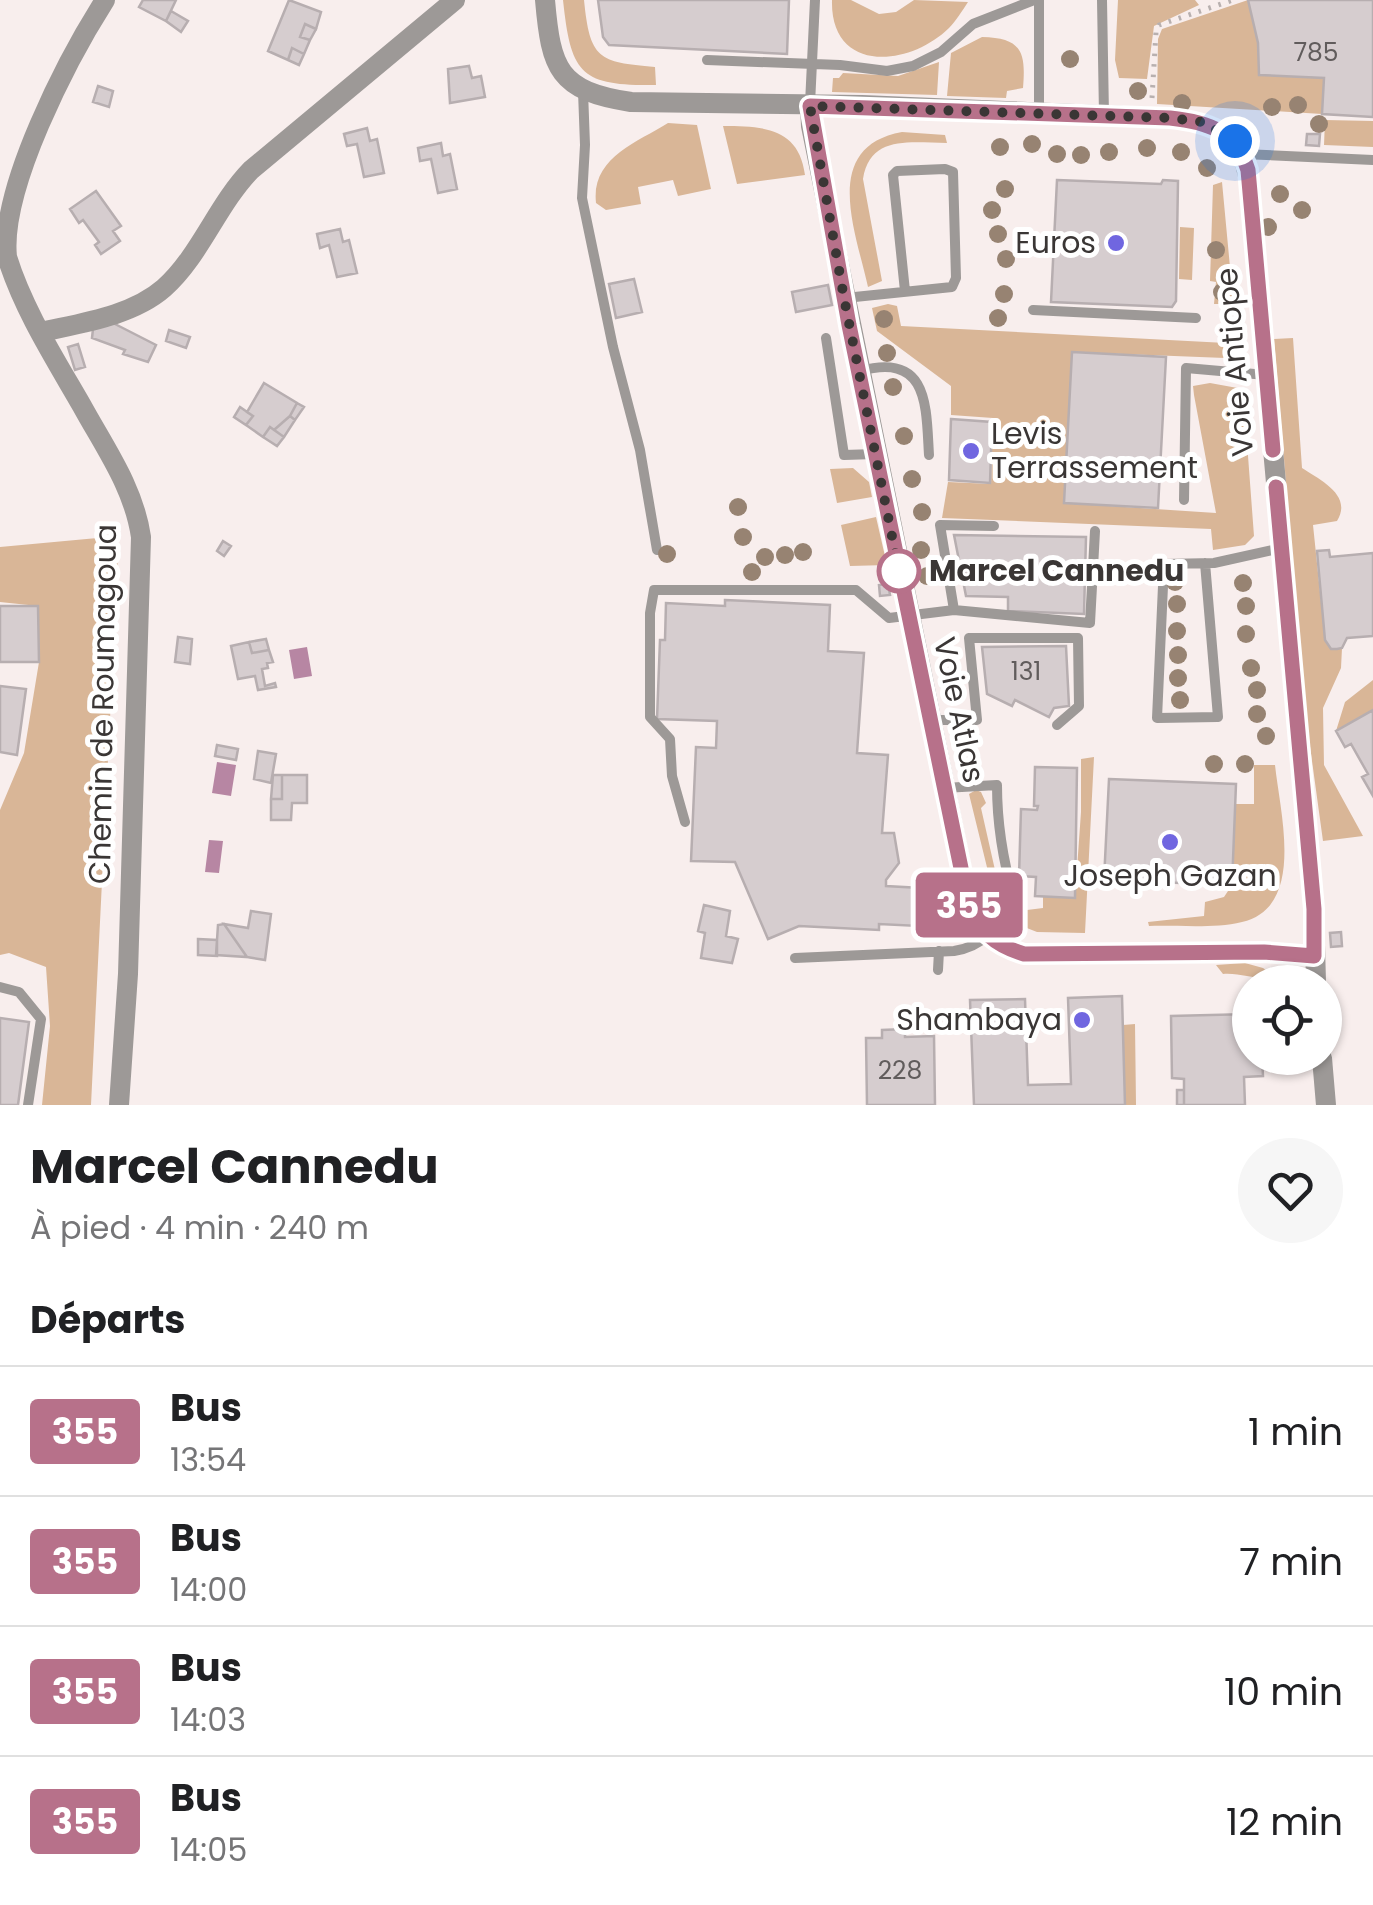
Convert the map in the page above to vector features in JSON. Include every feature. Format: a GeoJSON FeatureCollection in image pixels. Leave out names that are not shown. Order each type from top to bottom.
{"type":"FeatureCollection","features":[{"type":"Feature","properties":{"kind":"street","name":"Chemin de Roumagoua"},"geometry":{"type":"LineString","coordinates":[[105,0],[48,97],[10,178],[3,225],[6,255],[41,332],[129,491],[141,536],[128,974],[119,1105]]}},
{"type":"Feature","properties":{"kind":"street"},"geometry":{"type":"LineString","coordinates":[[41,332],[129,308],[162,289],[181,269],[233,188],[251,170],[456,0]]}},
{"type":"Feature","properties":{"kind":"street"},"geometry":{"type":"LineString","coordinates":[[544,0],[549,44],[560,70],[582,90],[597,97],[631,102],[1104,115],[1202,122],[1235,141],[1243,154]]}},
{"type":"Feature","properties":{"kind":"street","name":"Voie Atlas"},"geometry":{"type":"LineString","coordinates":[[810,106],[844,298],[968,902],[988,938]]}},
{"type":"Feature","properties":{"kind":"street","name":"Voie Antiope"},"geometry":{"type":"LineString","coordinates":[[1243,154],[1250,180],[1283,548],[1314,909],[1315,965]]}},
{"type":"Feature","properties":{"kind":"street"},"geometry":{"type":"LineString","coordinates":[[988,938],[1002,948],[1042,961],[1264,952],[1314,956]]}},
{"type":"Feature","properties":{"kind":"street"},"geometry":{"type":"LineString","coordinates":[[1323,1075],[1326,1105]]}},
{"type":"Feature","properties":{"kind":"lane"},"geometry":{"type":"LineString","coordinates":[[810,106],[815,0]]}},
{"type":"Feature","properties":{"kind":"lane"},"geometry":{"type":"LineString","coordinates":[[707,60],[887,71],[913,66],[941,52],[973,24],[1036,0],[1039,113]]}},
{"type":"Feature","properties":{"kind":"lane"},"geometry":{"type":"LineString","coordinates":[[1102,0],[1104,115]]}},
{"type":"Feature","properties":{"kind":"lane"},"geometry":{"type":"LineString","coordinates":[[582,90],[586,144],[582,198],[612,348],[640,450],[657,550]]}},
{"type":"Feature","properties":{"kind":"lane"},"geometry":{"type":"LineString","coordinates":[[1243,154],[1373,160]]}},
{"type":"Feature","properties":{"kind":"lane"},"geometry":{"type":"LineString","coordinates":[[844,298],[952,287],[956,278],[953,172],[946,169],[897,171],[894,175],[906,291]]}},
{"type":"Feature","properties":{"kind":"lane"},"geometry":{"type":"LineString","coordinates":[[1033,310],[1196,318]]}},
{"type":"Feature","properties":{"kind":"lane"},"geometry":{"type":"LineString","coordinates":[[826,338],[844,455],[875,454]]}},
{"type":"Feature","properties":{"kind":"lane"},"geometry":{"type":"LineString","coordinates":[[860,372],[883,365],[912,376],[926,396],[929,455]]}},
{"type":"Feature","properties":{"kind":"lane"},"geometry":{"type":"LineString","coordinates":[[1184,500],[1186,368],[1266,375]]}},
{"type":"Feature","properties":{"kind":"lane"},"geometry":{"type":"LineString","coordinates":[[954,610],[940,526],[994,526]]}},
{"type":"Feature","properties":{"kind":"lane"},"geometry":{"type":"LineString","coordinates":[[685,822],[672,776],[670,739],[650,717],[650,613],[654,590],[856,590],[889,618],[954,610],[1090,623],[1095,531]]}},
{"type":"Feature","properties":{"kind":"lane"},"geometry":{"type":"LineString","coordinates":[[1204,563],[1218,717],[1157,718],[1164,564],[1204,563],[1283,548]]}},
{"type":"Feature","properties":{"kind":"lane"},"geometry":{"type":"LineString","coordinates":[[930,720],[978,720],[969,638],[1078,638],[1079,706],[1057,725]]}},
{"type":"Feature","properties":{"kind":"lane"},"geometry":{"type":"LineString","coordinates":[[796,958],[939,952],[974,948],[988,938],[1014,899],[1004,867],[997,785],[944,788]]}},
{"type":"Feature","properties":{"kind":"lane"},"geometry":{"type":"LineString","coordinates":[[938,970],[939,952]]}},
{"type":"Feature","properties":{"kind":"lane"},"geometry":{"type":"LineString","coordinates":[[0,987],[20,992],[40,1018],[28,1105]]}},
{"type":"Feature","properties":{"kind":"path"},"geometry":{"type":"LineString","coordinates":[[1152,107],[1156,32],[1160,25],[1233,0]]}},
{"type":"Feature","properties":{"kind":"shaded area"},"geometry":{"type":"Polygon","coordinates":[[[563,0],[584,0],[590,35],[600,54],[621,63],[655,67],[656,85],[611,83],[584,71],[570,45],[563,0]]]}},
{"type":"Feature","properties":{"kind":"shaded area"},"geometry":{"type":"Polygon","coordinates":[[[832,0],[851,0],[879,14],[896,12],[914,0],[968,2],[952,25],[932,41],[913,51],[874,56],[857,51],[844,41],[835,24],[832,0]]]}},
{"type":"Feature","properties":{"kind":"shaded area"},"geometry":{"type":"Polygon","coordinates":[[[1118,0],[1195,0],[1199,5],[1154,26],[1147,79],[1119,78],[1115,60],[1118,0]]]}},
{"type":"Feature","properties":{"kind":"shaded area"},"geometry":{"type":"Polygon","coordinates":[[[1248,0],[1258,43],[1259,75],[1324,78],[1322,114],[1157,104],[1158,39],[1162,29],[1248,0]]]}},
{"type":"Feature","properties":{"kind":"shaded area"},"geometry":{"type":"Polygon","coordinates":[[[982,37],[1006,40],[1019,49],[1023,88],[1007,91],[1006,98],[947,96],[951,53],[982,37]]]}},
{"type":"Feature","properties":{"kind":"shaded area"},"geometry":{"type":"Polygon","coordinates":[[[939,62],[937,95],[832,92],[833,78],[843,73],[898,76],[939,62]]]}},
{"type":"Feature","properties":{"kind":"shaded area"},"geometry":{"type":"Polygon","coordinates":[[[1325,120],[1373,121],[1373,147],[1324,145],[1325,120]]]}},
{"type":"Feature","properties":{"kind":"shaded area"},"geometry":{"type":"Polygon","coordinates":[[[668,123],[697,125],[711,189],[678,196],[673,180],[638,187],[641,204],[606,210],[596,203],[596,187],[608,163],[668,123]]]}},
{"type":"Feature","properties":{"kind":"shaded area"},"geometry":{"type":"Polygon","coordinates":[[[723,126],[777,133],[795,148],[805,175],[737,184],[723,126]]]}},
{"type":"Feature","properties":{"kind":"shaded area"},"geometry":{"type":"Polygon","coordinates":[[[902,132],[945,135],[947,143],[894,144],[874,154],[867,165],[863,179],[882,281],[868,287],[852,218],[852,173],[860,155],[877,141],[902,132]]]}},
{"type":"Feature","properties":{"kind":"shaded area"},"geometry":{"type":"Polygon","coordinates":[[[1222,182],[1233,299],[1214,304],[1216,282],[1210,281],[1213,185],[1222,182]]]}},
{"type":"Feature","properties":{"kind":"shaded area"},"geometry":{"type":"Polygon","coordinates":[[[1180,227],[1194,228],[1192,280],[1179,279],[1180,227]]]}},
{"type":"Feature","properties":{"kind":"shaded area"},"geometry":{"type":"Polygon","coordinates":[[[897,306],[901,326],[1226,343],[1225,358],[1072,352],[1064,503],[1216,513],[1193,386],[1210,383],[1243,389],[1254,536],[1245,545],[1213,550],[1211,529],[942,518],[948,482],[991,484],[993,418],[951,415],[951,386],[877,331],[872,308],[897,306]]]}},
{"type":"Feature","properties":{"kind":"shaded area"},"geometry":{"type":"Polygon","coordinates":[[[1293,338],[1302,468],[1332,489],[1341,503],[1337,521],[1313,525],[1325,640],[1331,649],[1342,648],[1341,668],[1323,708],[1324,765],[1363,836],[1323,841],[1305,710],[1274,339],[1293,338]]]}},
{"type":"Feature","properties":{"kind":"shaded area"},"geometry":{"type":"Polygon","coordinates":[[[853,468],[869,482],[872,497],[837,503],[830,469],[853,468]]]}},
{"type":"Feature","properties":{"kind":"shaded area"},"geometry":{"type":"Polygon","coordinates":[[[876,517],[887,565],[850,566],[841,525],[876,517]]]}},
{"type":"Feature","properties":{"kind":"shaded area"},"geometry":{"type":"Polygon","coordinates":[[[119,536],[91,1105],[42,1105],[50,1026],[46,967],[9,953],[0,955],[0,810],[24,753],[39,662],[38,606],[0,602],[0,547],[119,536]]]}},
{"type":"Feature","properties":{"kind":"shaded area"},"geometry":{"type":"Polygon","coordinates":[[[307,647],[312,676],[294,679],[289,650],[307,647]]]}},
{"type":"Feature","properties":{"kind":"shaded area"},"geometry":{"type":"Polygon","coordinates":[[[1373,680],[1373,710],[1336,731],[1345,702],[1373,680]]]}},
{"type":"Feature","properties":{"kind":"shaded area"},"geometry":{"type":"Polygon","coordinates":[[[1094,757],[1085,933],[1037,932],[1009,921],[1019,911],[1043,908],[1043,897],[1075,897],[1081,759],[1094,757]]]}},
{"type":"Feature","properties":{"kind":"shaded area"},"geometry":{"type":"Polygon","coordinates":[[[217,762],[236,765],[231,796],[212,793],[217,762]]]}},
{"type":"Feature","properties":{"kind":"shaded area"},"geometry":{"type":"Polygon","coordinates":[[[1254,765],[1275,765],[1284,856],[1275,898],[1262,913],[1242,922],[1149,926],[1148,922],[1204,916],[1205,902],[1224,897],[1232,885],[1235,804],[1254,804],[1254,765]]]}},
{"type":"Feature","properties":{"kind":"shaded area"},"geometry":{"type":"Polygon","coordinates":[[[976,790],[986,803],[981,808],[1002,901],[996,904],[969,794],[976,790]]]}},
{"type":"Feature","properties":{"kind":"shaded area"},"geometry":{"type":"Polygon","coordinates":[[[209,840],[223,841],[219,873],[205,872],[209,840]]]}},
{"type":"Feature","properties":{"kind":"shaded area"},"geometry":{"type":"Polygon","coordinates":[[[1245,963],[1252,965],[1232,965],[1232,974],[1223,974],[1216,965],[1245,963]]]}},
{"type":"Feature","properties":{"kind":"shaded area"},"geometry":{"type":"Polygon","coordinates":[[[1135,1024],[1136,1105],[1125,1105],[1123,1025],[1135,1024]]]}},
{"type":"Feature","properties":{"kind":"building"},"geometry":{"type":"Polygon","coordinates":[[[143,0],[176,0],[166,21],[139,7],[143,0]]]}},
{"type":"Feature","properties":{"kind":"building"},"geometry":{"type":"Polygon","coordinates":[[[289,0],[321,12],[316,29],[305,24],[300,37],[310,40],[304,54],[292,48],[288,60],[268,51],[289,0]]]}},
{"type":"Feature","properties":{"kind":"building"},"geometry":{"type":"Polygon","coordinates":[[[598,0],[789,0],[787,54],[609,45],[603,37],[598,0]]]}},
{"type":"Feature","properties":{"kind":"building"},"geometry":{"type":"Polygon","coordinates":[[[1248,0],[1373,0],[1373,117],[1322,114],[1324,78],[1259,75],[1258,43],[1248,0]]]}},
{"type":"Feature","properties":{"kind":"building"},"geometry":{"type":"Polygon","coordinates":[[[171,11],[188,21],[181,32],[166,21],[171,11]]]}},
{"type":"Feature","properties":{"kind":"building"},"geometry":{"type":"Polygon","coordinates":[[[305,24],[316,29],[310,40],[300,37],[305,24]]]}},
{"type":"Feature","properties":{"kind":"building"},"geometry":{"type":"Polygon","coordinates":[[[292,48],[304,54],[299,65],[288,60],[292,48]]]}},
{"type":"Feature","properties":{"kind":"building"},"geometry":{"type":"Polygon","coordinates":[[[469,66],[472,78],[481,76],[485,97],[450,103],[448,69],[469,66]]]}},
{"type":"Feature","properties":{"kind":"building"},"geometry":{"type":"Polygon","coordinates":[[[98,86],[113,91],[109,107],[93,102],[98,86]]]}},
{"type":"Feature","properties":{"kind":"building"},"geometry":{"type":"Polygon","coordinates":[[[367,128],[370,141],[377,139],[384,173],[364,177],[357,144],[347,146],[344,134],[367,128]]]}},
{"type":"Feature","properties":{"kind":"building"},"geometry":{"type":"Polygon","coordinates":[[[1307,134],[1320,134],[1319,146],[1306,145],[1307,134]]]}},
{"type":"Feature","properties":{"kind":"building"},"geometry":{"type":"Polygon","coordinates":[[[441,143],[443,156],[450,154],[457,189],[438,193],[431,159],[420,161],[418,148],[441,143]]]}},
{"type":"Feature","properties":{"kind":"building","name":"Euros"},"geometry":{"type":"Polygon","coordinates":[[[1057,180],[1161,184],[1163,180],[1178,181],[1176,301],[1172,307],[1051,302],[1057,180]]]}},
{"type":"Feature","properties":{"kind":"building"},"geometry":{"type":"Polygon","coordinates":[[[96,191],[121,226],[113,231],[120,241],[101,254],[95,245],[99,242],[70,209],[96,191]]]}},
{"type":"Feature","properties":{"kind":"building"},"geometry":{"type":"Polygon","coordinates":[[[340,229],[343,242],[349,240],[357,273],[337,277],[329,245],[320,248],[317,234],[340,229]]]}},
{"type":"Feature","properties":{"kind":"building"},"geometry":{"type":"Polygon","coordinates":[[[634,279],[642,312],[616,318],[609,284],[634,279]]]}},
{"type":"Feature","properties":{"kind":"building"},"geometry":{"type":"Polygon","coordinates":[[[828,285],[832,305],[796,312],[792,292],[828,285]]]}},
{"type":"Feature","properties":{"kind":"building"},"geometry":{"type":"Polygon","coordinates":[[[113,323],[156,345],[148,362],[92,338],[93,329],[113,323]]]}},
{"type":"Feature","properties":{"kind":"building"},"geometry":{"type":"Polygon","coordinates":[[[169,330],[190,337],[186,348],[166,341],[169,330]]]}},
{"type":"Feature","properties":{"kind":"building"},"geometry":{"type":"Polygon","coordinates":[[[78,344],[85,367],[75,370],[68,347],[78,344]]]}},
{"type":"Feature","properties":{"kind":"building"},"geometry":{"type":"Polygon","coordinates":[[[1072,352],[1166,357],[1158,508],[1064,503],[1072,352]]]}},
{"type":"Feature","properties":{"kind":"building"},"geometry":{"type":"Polygon","coordinates":[[[264,383],[297,403],[290,416],[274,430],[270,427],[263,437],[246,425],[253,416],[247,412],[264,383]]]}},
{"type":"Feature","properties":{"kind":"building"},"geometry":{"type":"Polygon","coordinates":[[[297,403],[304,407],[295,420],[290,416],[297,403]]]}},
{"type":"Feature","properties":{"kind":"building"},"geometry":{"type":"Polygon","coordinates":[[[240,407],[253,416],[246,425],[234,417],[240,407]]]}},
{"type":"Feature","properties":{"kind":"building"},"geometry":{"type":"Polygon","coordinates":[[[290,416],[295,420],[284,437],[274,430],[290,416]]]}},
{"type":"Feature","properties":{"kind":"building","name":"Levis Terrassement"},"geometry":{"type":"Polygon","coordinates":[[[951,419],[992,422],[990,483],[949,480],[951,419]]]}},
{"type":"Feature","properties":{"kind":"building"},"geometry":{"type":"Polygon","coordinates":[[[270,427],[284,437],[277,446],[263,437],[270,427]]]}},
{"type":"Feature","properties":{"kind":"building"},"geometry":{"type":"Polygon","coordinates":[[[954,535],[1086,537],[1084,614],[1008,611],[1008,597],[966,596],[954,535]]]}},
{"type":"Feature","properties":{"kind":"building"},"geometry":{"type":"Polygon","coordinates":[[[223,541],[231,546],[224,556],[217,551],[223,541]]]}},
{"type":"Feature","properties":{"kind":"building"},"geometry":{"type":"Polygon","coordinates":[[[1329,550],[1330,557],[1373,553],[1373,636],[1347,638],[1342,648],[1337,649],[1331,649],[1325,640],[1317,551],[1329,550]]]}},
{"type":"Feature","properties":{"kind":"building"},"geometry":{"type":"Polygon","coordinates":[[[888,584],[890,595],[880,596],[879,585],[888,584]]]}},
{"type":"Feature","properties":{"kind":"building"},"geometry":{"type":"Polygon","coordinates":[[[725,600],[830,605],[828,651],[864,653],[857,753],[888,755],[882,833],[894,833],[899,863],[886,886],[921,888],[919,926],[879,924],[879,930],[799,926],[768,939],[735,862],[691,861],[696,747],[716,748],[717,721],[657,719],[660,640],[665,640],[666,603],[725,606],[725,600]]]}},
{"type":"Feature","properties":{"kind":"building"},"geometry":{"type":"Polygon","coordinates":[[[0,606],[38,606],[39,662],[0,662],[0,606]]]}},
{"type":"Feature","properties":{"kind":"building"},"geometry":{"type":"Polygon","coordinates":[[[178,637],[192,639],[190,664],[175,662],[178,637]]]}},
{"type":"Feature","properties":{"kind":"building"},"geometry":{"type":"Polygon","coordinates":[[[266,639],[269,650],[252,653],[249,642],[266,639]]]}},
{"type":"Feature","properties":{"kind":"building"},"geometry":{"type":"Polygon","coordinates":[[[249,642],[252,653],[269,650],[273,662],[262,669],[265,686],[275,683],[276,687],[258,690],[255,676],[238,679],[231,646],[249,642]]]}},
{"type":"Feature","properties":{"kind":"building"},"geometry":{"type":"Polygon","coordinates":[[[1066,646],[1069,706],[1054,708],[1049,717],[1015,700],[1012,706],[987,694],[982,647],[1066,646]]]}},
{"type":"Feature","properties":{"kind":"building"},"geometry":{"type":"Polygon","coordinates":[[[0,686],[26,689],[17,755],[0,752],[0,686]]]}},
{"type":"Feature","properties":{"kind":"building"},"geometry":{"type":"Polygon","coordinates":[[[1373,710],[1373,796],[1362,777],[1368,774],[1351,744],[1345,747],[1336,731],[1373,710]]]}},
{"type":"Feature","properties":{"kind":"building"},"geometry":{"type":"Polygon","coordinates":[[[217,745],[238,749],[236,760],[215,756],[217,745]]]}},
{"type":"Feature","properties":{"kind":"building"},"geometry":{"type":"Polygon","coordinates":[[[258,751],[276,754],[271,783],[254,779],[258,751]]]}},
{"type":"Feature","properties":{"kind":"building"},"geometry":{"type":"Polygon","coordinates":[[[1035,767],[1077,768],[1075,898],[1035,896],[1036,877],[1019,876],[1021,809],[1037,810],[1038,806],[1034,806],[1035,767]]]}},
{"type":"Feature","properties":{"kind":"building"},"geometry":{"type":"Polygon","coordinates":[[[273,775],[282,775],[282,799],[271,799],[273,775]]]}},
{"type":"Feature","properties":{"kind":"building"},"geometry":{"type":"Polygon","coordinates":[[[282,775],[307,775],[307,803],[292,803],[291,820],[271,820],[271,799],[282,799],[282,775]]]}},
{"type":"Feature","properties":{"kind":"building","name":"Joseph Gazan"},"geometry":{"type":"Polygon","coordinates":[[[1109,779],[1236,784],[1232,885],[1104,880],[1109,779]]]}},
{"type":"Feature","properties":{"kind":"building"},"geometry":{"type":"Polygon","coordinates":[[[704,905],[730,911],[726,936],[738,939],[732,963],[701,958],[705,933],[698,931],[704,905]]]}},
{"type":"Feature","properties":{"kind":"building"},"geometry":{"type":"Polygon","coordinates":[[[251,911],[271,914],[265,960],[247,957],[224,924],[248,928],[251,911]]]}},
{"type":"Feature","properties":{"kind":"building"},"geometry":{"type":"Polygon","coordinates":[[[224,924],[247,957],[216,955],[218,925],[224,924]]]}},
{"type":"Feature","properties":{"kind":"building"},"geometry":{"type":"Polygon","coordinates":[[[1341,932],[1342,946],[1331,947],[1330,933],[1341,932]]]}},
{"type":"Feature","properties":{"kind":"building"},"geometry":{"type":"Polygon","coordinates":[[[198,939],[217,940],[217,956],[198,955],[198,939]]]}},
{"type":"Feature","properties":{"kind":"building"},"geometry":{"type":"Polygon","coordinates":[[[1122,996],[1125,1105],[974,1105],[970,1000],[1025,999],[1028,1085],[1071,1084],[1068,998],[1122,996]]]}},
{"type":"Feature","properties":{"kind":"building"},"geometry":{"type":"Polygon","coordinates":[[[1232,1014],[1232,1075],[1263,1075],[1244,1077],[1245,1105],[1184,1105],[1184,1079],[1172,1078],[1171,1016],[1232,1014]]]}},
{"type":"Feature","properties":{"kind":"building"},"geometry":{"type":"Polygon","coordinates":[[[0,1018],[29,1022],[18,1105],[0,1105],[0,1018]]]}},
{"type":"Feature","properties":{"kind":"building"},"geometry":{"type":"Polygon","coordinates":[[[905,1029],[905,1037],[934,1036],[935,1105],[867,1105],[866,1038],[882,1038],[882,1030],[905,1029]]]}},
{"type":"Feature","properties":{"kind":"building"},"geometry":{"type":"Polygon","coordinates":[[[1177,1090],[1184,1090],[1184,1105],[1177,1105],[1177,1090]]]}},
{"type":"Feature","properties":{"kind":"bus line","name":"355"},"geometry":{"type":"LineString","coordinates":[[1273,450],[1248,170],[1235,141],[1202,122],[1170,118],[810,106],[849,325],[968,902],[988,938],[1002,948],[1024,954],[1264,952],[1314,956],[1314,909],[1276,487]]}},
{"type":"Feature","properties":{"kind":"place","name":"Euros"},"geometry":{"type":"Point","coordinates":[1116,243]}},
{"type":"Feature","properties":{"kind":"place","name":"Levis Terrassement"},"geometry":{"type":"Point","coordinates":[971,451]}},
{"type":"Feature","properties":{"kind":"place","name":"Marcel Cannedu"},"geometry":{"type":"Point","coordinates":[899,571]}},
{"type":"Feature","properties":{"kind":"place","name":"Joseph Gazan"},"geometry":{"type":"Point","coordinates":[1170,842]}},
{"type":"Feature","properties":{"kind":"place","name":"Shambaya"},"geometry":{"type":"Point","coordinates":[1082,1020]}},
{"type":"Feature","properties":{"kind":"route"},"geometry":{"type":"LineString","coordinates":[[899,571],[810,106],[1170,118],[1202,122],[1235,141]]}}]}
